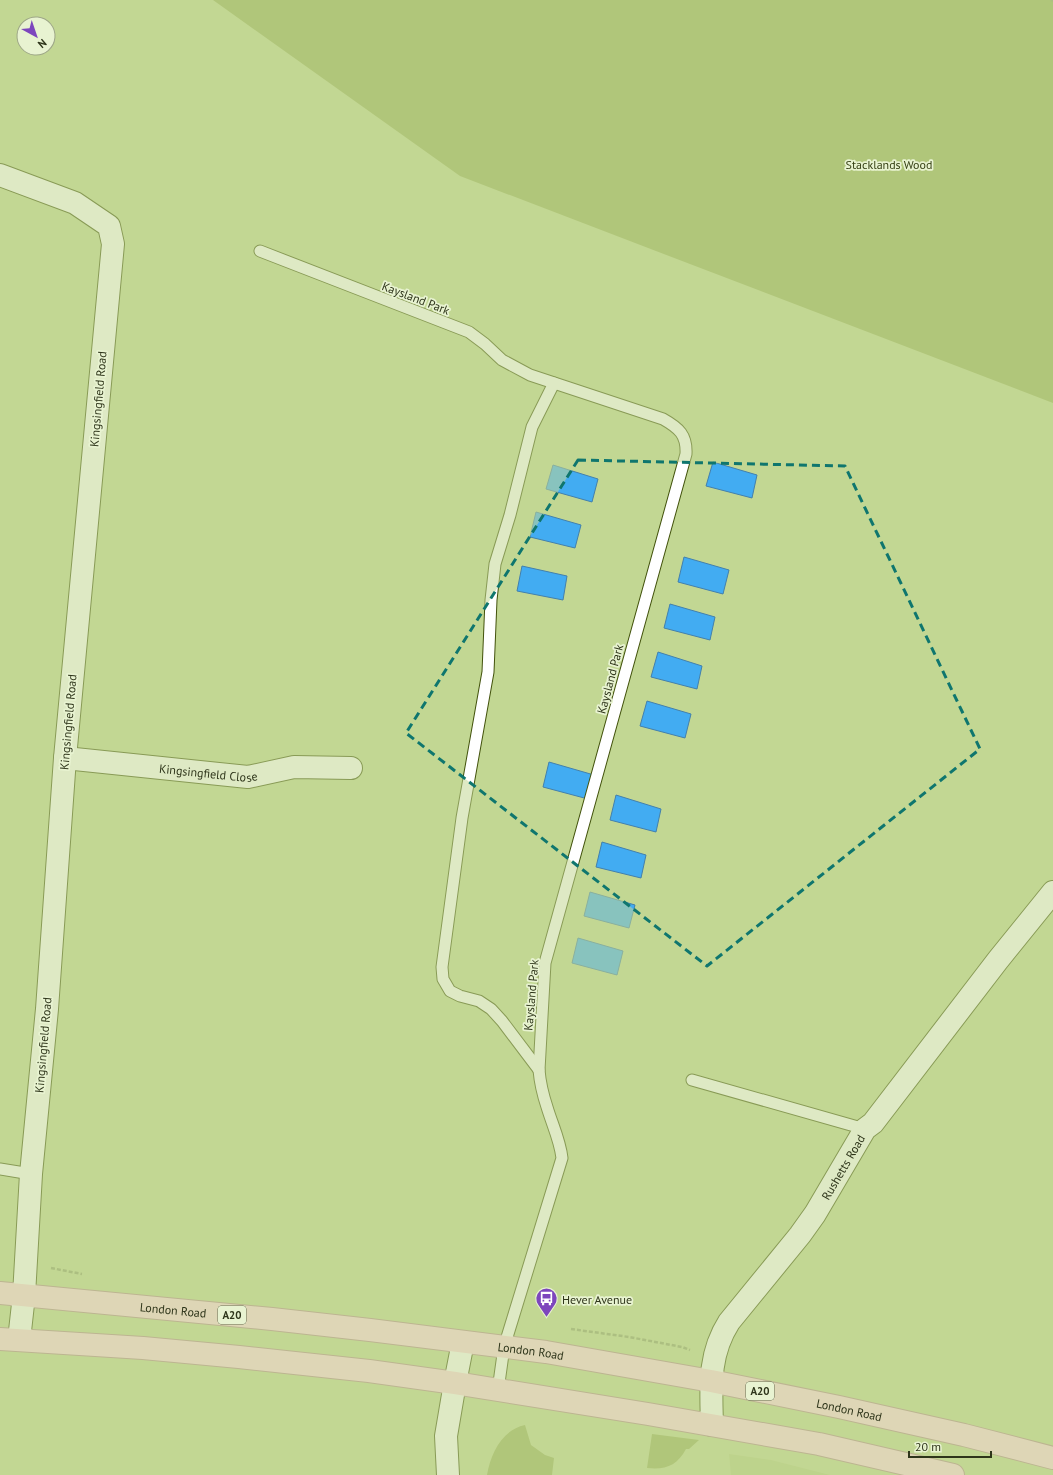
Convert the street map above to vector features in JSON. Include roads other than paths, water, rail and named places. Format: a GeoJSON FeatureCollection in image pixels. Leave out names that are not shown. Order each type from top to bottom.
{"type":"FeatureCollection","features":[{"type":"Feature","properties":{"kind":"main road","name":"London Road"},"geometry":{"type":"LineString","coordinates":[[0,1293],[272,1319],[546,1352],[711,1381],[839,1406],[1053,1458]]}},
{"type":"Feature","properties":{"kind":"main road"},"geometry":{"type":"LineString","coordinates":[[10,1340],[143,1348],[239,1357],[369,1371],[455,1383],[819,1444],[954,1475]]}},
{"type":"Feature","properties":{"kind":"street","name":"Kingsingfield Road"},"geometry":{"type":"LineString","coordinates":[[0,175],[75,203],[110,226],[113,244],[65,758],[47,1009],[31,1174],[24,1295],[10,1340]]}},
{"type":"Feature","properties":{"kind":"street","name":"Kingsingfield Close"},"geometry":{"type":"LineString","coordinates":[[65,758],[248,777],[294,767],[351,768]]}},
{"type":"Feature","properties":{"kind":"street","name":"Rushetts Road"},"geometry":{"type":"LineString","coordinates":[[712,1425],[711,1381],[714,1359],[722,1334],[730,1322],[800,1236],[815,1214],[865,1129],[873,1123],[998,960],[1053,892]]}},
{"type":"Feature","properties":{"kind":"street"},"geometry":{"type":"LineString","coordinates":[[448,1475],[446,1436],[463,1342]]}},
{"type":"Feature","properties":{"kind":"lane","name":"Kaysland Park"},"geometry":{"type":"LineString","coordinates":[[260,252],[469,332],[486,344],[502,360],[530,375],[663,419],[675,425],[682,434],[686,444],[684,462],[545,964],[539,1070],[547,1108],[562,1158],[504,1347],[498,1390]]}},
{"type":"Feature","properties":{"kind":"lane","name":"Kaysland Park"},"geometry":{"type":"LineString","coordinates":[[539,1070],[491,1009],[479,1001],[460,996],[450,991],[443,979],[442,966],[462,818],[488,672],[491,600],[495,564],[510,515],[532,427],[554,383]]}},
{"type":"Feature","properties":{"kind":"lane"},"geometry":{"type":"LineString","coordinates":[[692,1080],[865,1129]]}},
{"type":"Feature","properties":{"kind":"lane"},"geometry":{"type":"LineString","coordinates":[[0,1169],[31,1174]]}},
{"type":"Feature","properties":{"kind":"place","name":"Hever Avenue"},"geometry":{"type":"Point","coordinates":[546,1318]}},
{"type":"Feature","properties":{"kind":"park label","name":"Stacklands Wood"},"geometry":{"type":"Point","coordinates":[889,164]}}]}
